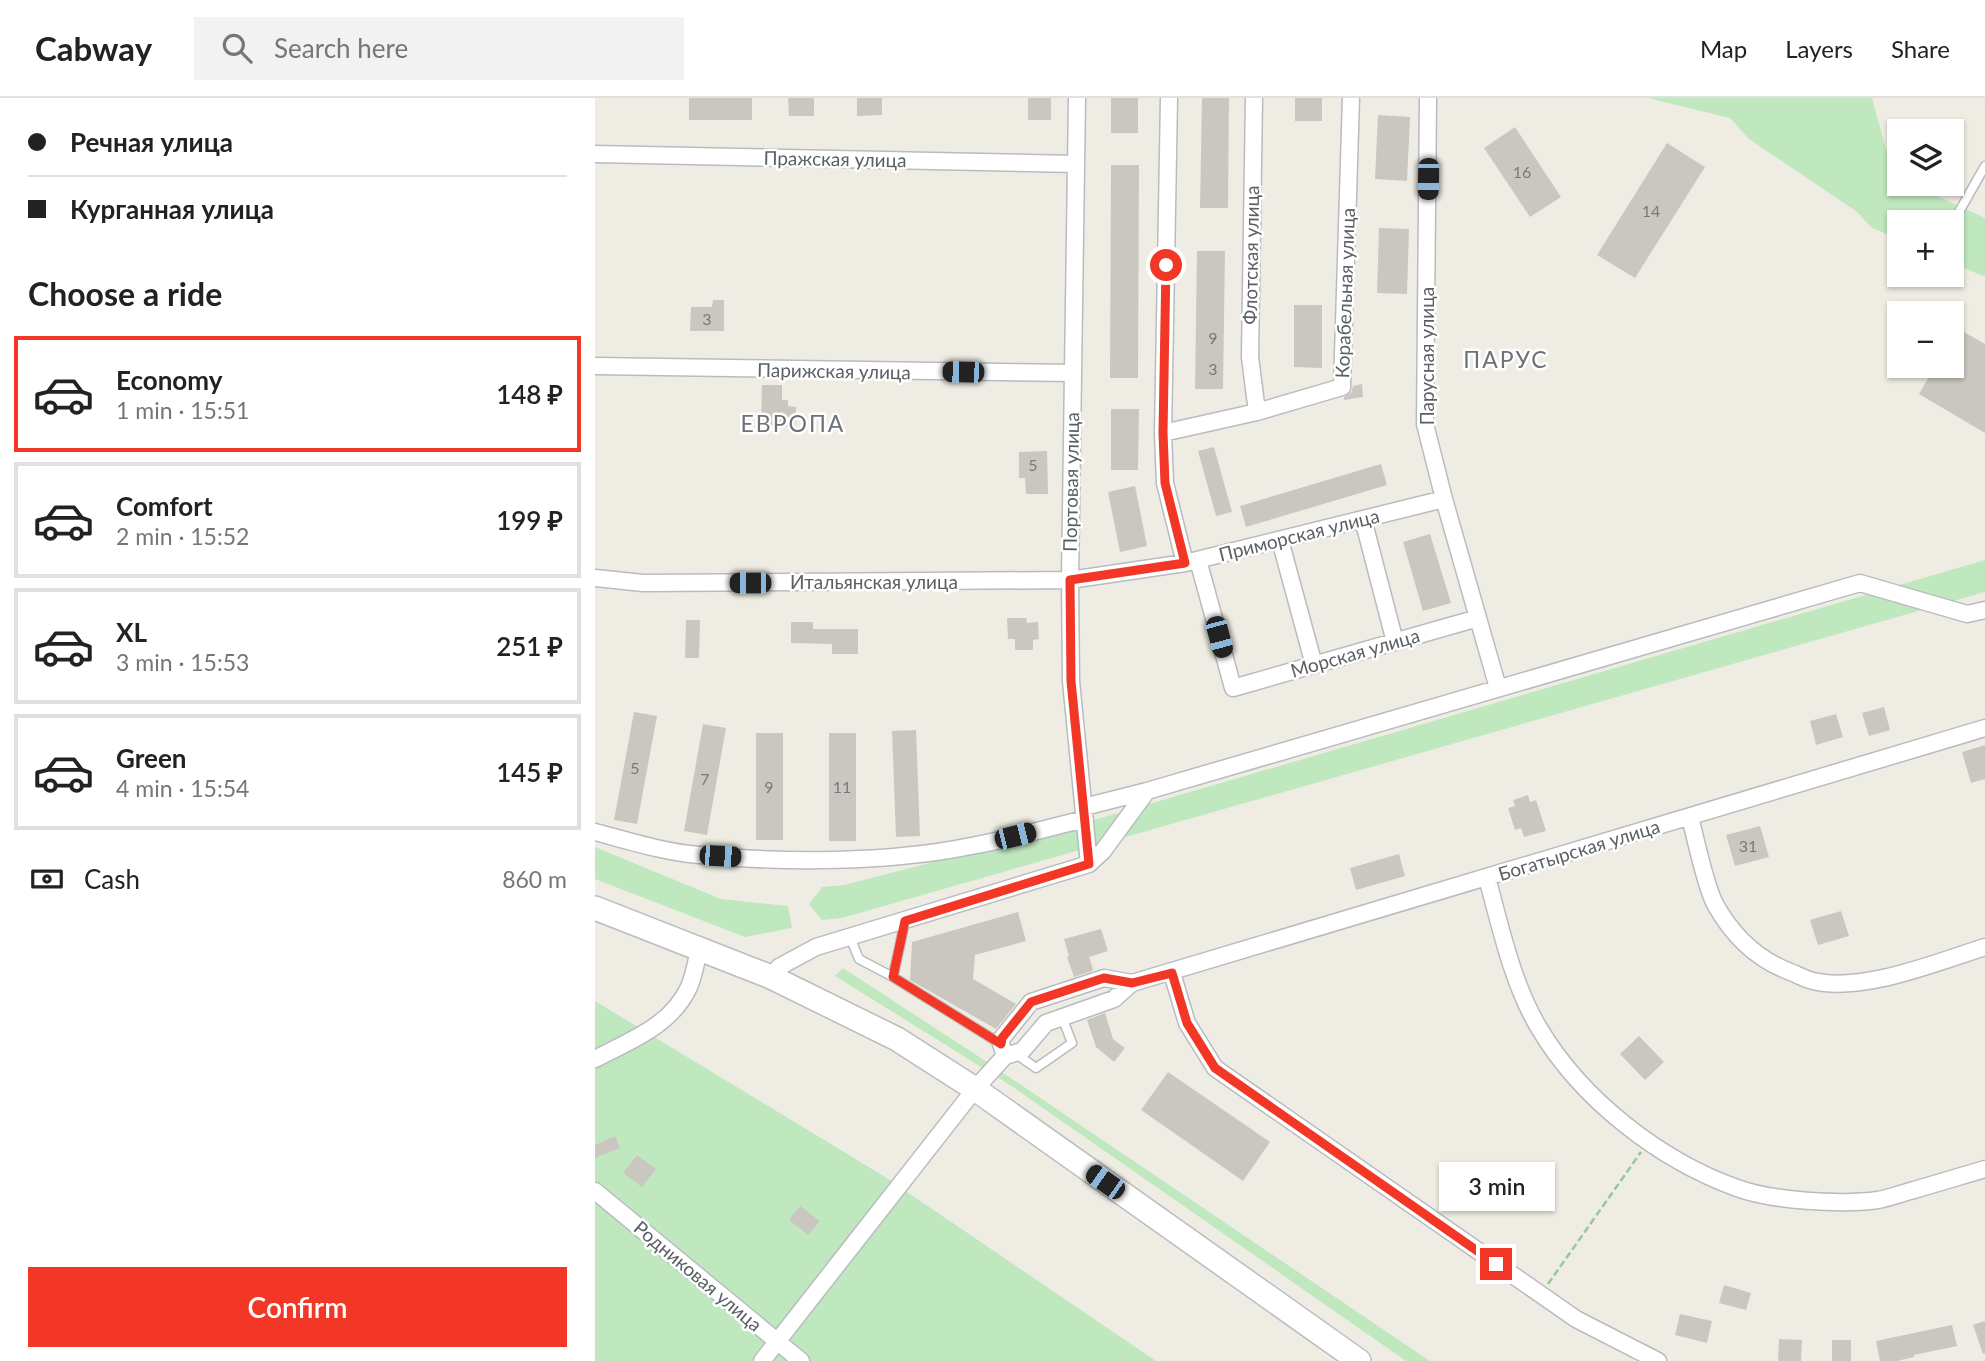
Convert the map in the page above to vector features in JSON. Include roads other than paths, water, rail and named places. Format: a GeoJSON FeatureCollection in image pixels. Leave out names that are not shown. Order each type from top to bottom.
{"type":"FeatureCollection","features":[{"type":"Feature","properties":{"kind":"street","name":"Портовая улица"},"geometry":{"type":"LineString","coordinates":[[1077,98],[1071,681],[1089,864]]}},
{"type":"Feature","properties":{"kind":"street"},"geometry":{"type":"LineString","coordinates":[[1169,98],[1163,433],[1165,483],[1192,561]]}},
{"type":"Feature","properties":{"kind":"street","name":"Флотская улица"},"geometry":{"type":"LineString","coordinates":[[1254,98],[1249,357],[1257,412]]}},
{"type":"Feature","properties":{"kind":"street","name":"Корабельная улица"},"geometry":{"type":"LineString","coordinates":[[1163,433],[1257,412],[1342,387],[1351,98]]}},
{"type":"Feature","properties":{"kind":"street","name":"Парусная улица"},"geometry":{"type":"LineString","coordinates":[[1428,98],[1425,424],[1498,688]]}},
{"type":"Feature","properties":{"kind":"street","name":"Пражская улица"},"geometry":{"type":"LineString","coordinates":[[595,154],[1076,163]]}},
{"type":"Feature","properties":{"kind":"street","name":"Парижская улица"},"geometry":{"type":"LineString","coordinates":[[595,366],[1073,373]]}},
{"type":"Feature","properties":{"kind":"street","name":"Приморская улица"},"geometry":{"type":"LineString","coordinates":[[1070,580],[1192,561],[1444,499]]}},
{"type":"Feature","properties":{"kind":"street"},"geometry":{"type":"LineString","coordinates":[[1363,519],[1395,642]]}},
{"type":"Feature","properties":{"kind":"street"},"geometry":{"type":"LineString","coordinates":[[1280,540],[1314,665]]}},
{"type":"Feature","properties":{"kind":"street","name":"Морская улица"},"geometry":{"type":"LineString","coordinates":[[1192,561],[1233,688],[1478,618]]}},
{"type":"Feature","properties":{"kind":"street","name":"Итальянская улица"},"geometry":{"type":"LineString","coordinates":[[595,578],[643,583],[1070,580]]}},
{"type":"Feature","properties":{"kind":"street"},"geometry":{"type":"LineString","coordinates":[[595,832],[643,845],[698,855],[832,860],[969,847],[1147,791],[1860,583],[1967,614],[1985,610]]}},
{"type":"Feature","properties":{"kind":"street","name":"Богатырская улица"},"geometry":{"type":"LineString","coordinates":[[1132,983],[1985,728]]}},
{"type":"Feature","properties":{"kind":"street"},"geometry":{"type":"LineString","coordinates":[[771,977],[779,967],[816,947],[1089,864],[1103,852],[1147,791]]}},
{"type":"Feature","properties":{"kind":"street"},"geometry":{"type":"LineString","coordinates":[[1690,817],[1714,902],[1749,950],[1778,967],[1814,981],[1845,984],[1877,980],[1985,947]]}},
{"type":"Feature","properties":{"kind":"street"},"geometry":{"type":"LineString","coordinates":[[1487,878],[1515,973],[1538,1027],[1570,1073],[1607,1111],[1696,1171],[1739,1189],[1805,1201],[1879,1200],[1985,1168]]}},
{"type":"Feature","properties":{"kind":"street"},"geometry":{"type":"LineString","coordinates":[[595,908],[771,977],[897,1039],[975,1089],[1359,1361]]}},
{"type":"Feature","properties":{"kind":"street"},"geometry":{"type":"LineString","coordinates":[[595,1059],[659,1026],[679,1004],[690,985],[699,950]]}},
{"type":"Feature","properties":{"kind":"street"},"geometry":{"type":"LineString","coordinates":[[1172,973],[1187,1023],[1215,1068],[1576,1319],[1658,1361]]}},
{"type":"Feature","properties":{"kind":"street"},"geometry":{"type":"LineString","coordinates":[[1007,1051],[1002,1038],[1031,1002],[1104,978],[1132,983]]}},
{"type":"Feature","properties":{"kind":"street"},"geometry":{"type":"LineString","coordinates":[[762,1361],[1007,1051],[1021,1051],[1046,1023],[1114,999],[1132,983]]}},
{"type":"Feature","properties":{"kind":"street","name":"Родниковая улица"},"geometry":{"type":"LineString","coordinates":[[595,1192],[801,1361]]}},
{"type":"Feature","properties":{"kind":"lane"},"geometry":{"type":"LineString","coordinates":[[1960,210],[1985,166]]}},
{"type":"Feature","properties":{"kind":"lane"},"geometry":{"type":"LineString","coordinates":[[893,977],[905,921]]}},
{"type":"Feature","properties":{"kind":"lane"},"geometry":{"type":"LineString","coordinates":[[850,937],[859,959],[893,977],[1036,1068],[1072,1043],[1062,1017]]}},
{"type":"Feature","properties":{"kind":"district","name":"ПАРУС"},"geometry":{"type":"Point","coordinates":[1506,360]}},
{"type":"Feature","properties":{"kind":"district","name":"ЕВРОПА"},"geometry":{"type":"Point","coordinates":[793,424]}}]}
